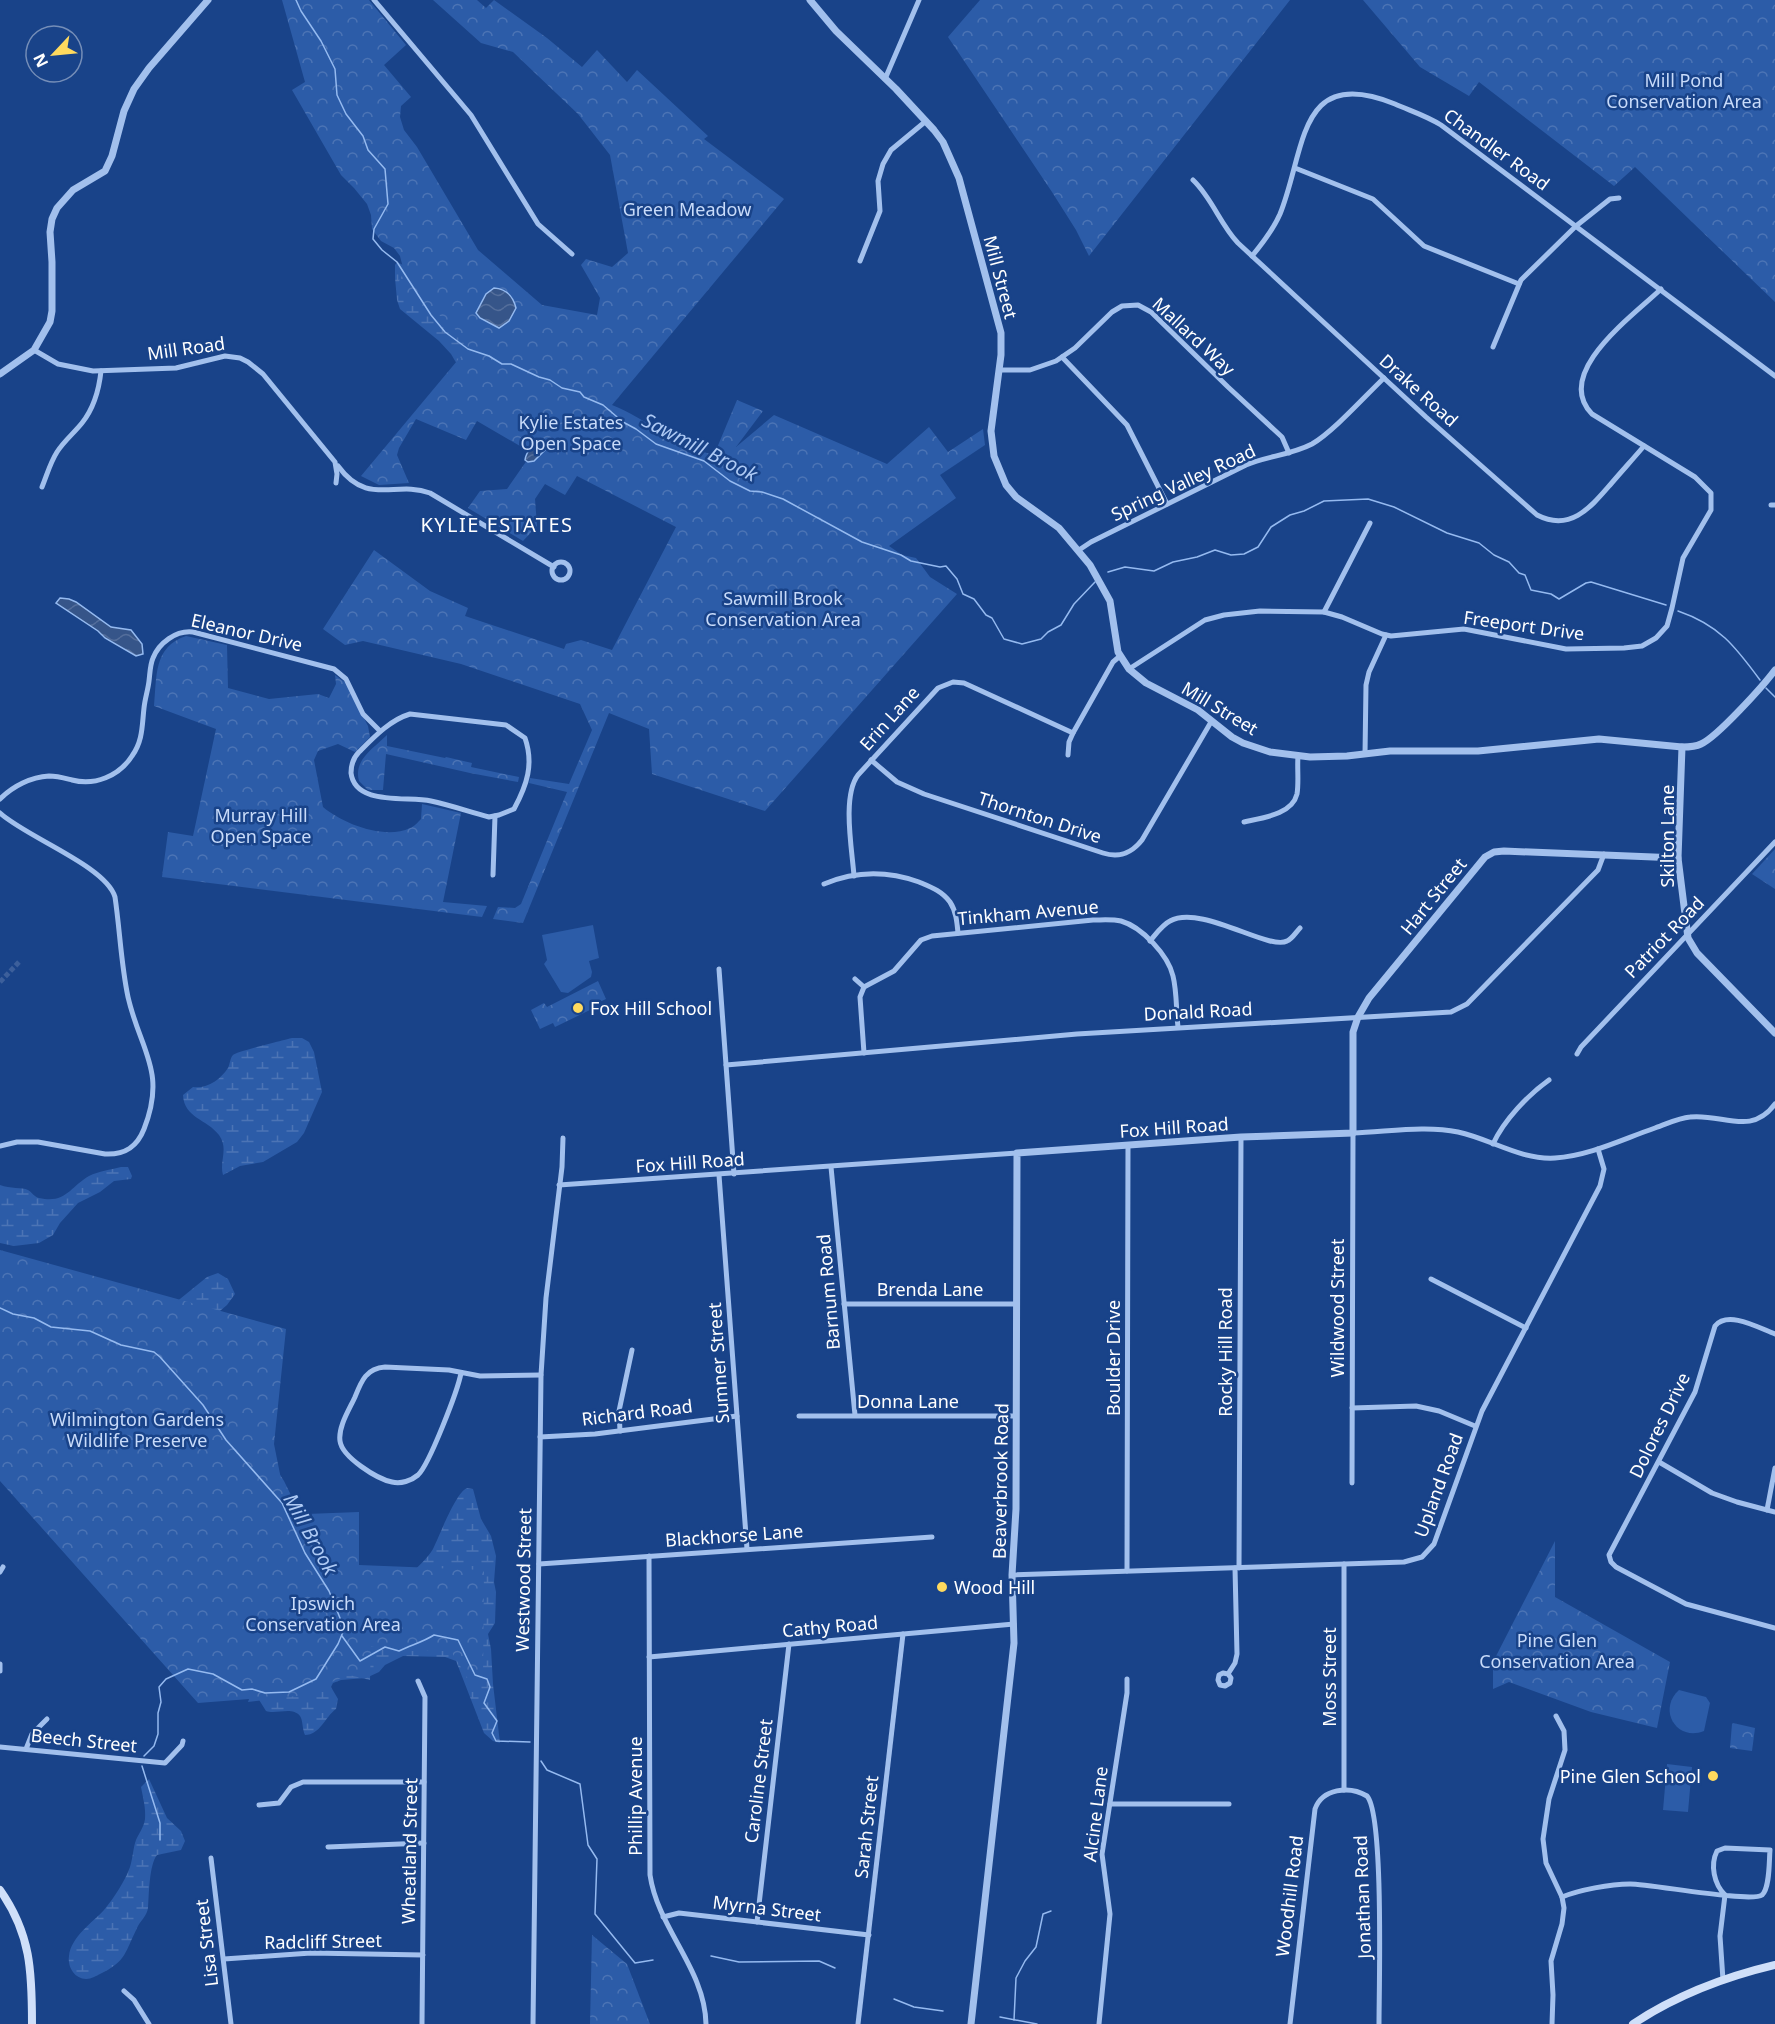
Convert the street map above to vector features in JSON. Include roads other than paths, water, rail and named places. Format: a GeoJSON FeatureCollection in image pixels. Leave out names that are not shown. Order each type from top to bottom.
{"type":"FeatureCollection","features":[{"type":"Feature","properties":{"kind":"main road"},"geometry":{"type":"LineString","coordinates":[[0,1890],[15,1913],[27,1945],[32,2024]]}},
{"type":"Feature","properties":{"kind":"main road"},"geometry":{"type":"LineString","coordinates":[[1633,2024],[1672,2001],[1723,1980],[1775,1965]]}},
{"type":"Feature","properties":{"kind":"street"},"geometry":{"type":"LineString","coordinates":[[0,374],[34,350],[43,337],[52,316],[50,232],[55,212],[73,190],[101,175],[107,169],[124,111],[134,89],[148,68],[208,0]]}},
{"type":"Feature","properties":{"kind":"street"},"geometry":{"type":"LineString","coordinates":[[374,0],[466,109],[537,224],[572,254]]}},
{"type":"Feature","properties":{"kind":"street","name":"Mill Street"},"geometry":{"type":"LineString","coordinates":[[810,0],[836,31],[926,120],[943,142],[959,178],[999,325],[1001,341],[999,370],[991,430],[994,456],[1000,474],[1013,495],[1054,523],[1079,550],[1100,581],[1110,601],[1120,656],[1129,669],[1143,681],[1193,707],[1243,743],[1269,752],[1298,756],[1338,756],[1390,751],[1478,751],[1599,739],[1682,747],[1700,745],[1710,738],[1775,670]]}},
{"type":"Feature","properties":{"kind":"street"},"geometry":{"type":"LineString","coordinates":[[885,79],[919,0]]}},
{"type":"Feature","properties":{"kind":"street","name":"Chandler Road"},"geometry":{"type":"LineString","coordinates":[[1252,256],[1280,215],[1309,123],[1318,108],[1329,99],[1342,94],[1365,94],[1441,125],[1775,376]]}},
{"type":"Feature","properties":{"kind":"street"},"geometry":{"type":"LineString","coordinates":[[860,261],[880,211],[878,181],[882,164],[894,147],[926,120]]}},
{"type":"Feature","properties":{"kind":"street"},"geometry":{"type":"LineString","coordinates":[[1295,168],[1368,196],[1384,207],[1414,239],[1424,246],[1519,284]]}},
{"type":"Feature","properties":{"kind":"street","name":"Drake Road"},"geometry":{"type":"LineString","coordinates":[[1193,180],[1203,190],[1229,234],[1384,378],[1530,510],[1544,519],[1561,521],[1581,514],[1597,500],[1644,446]]}},
{"type":"Feature","properties":{"kind":"street"},"geometry":{"type":"LineString","coordinates":[[1493,347],[1519,284],[1528,273],[1576,226],[1610,199],[1619,198]]}},
{"type":"Feature","properties":{"kind":"street"},"geometry":{"type":"LineString","coordinates":[[1644,446],[1590,411],[1582,400],[1580,383],[1585,369],[1607,339],[1661,290]]}},
{"type":"Feature","properties":{"kind":"street","name":"Mallard Way"},"geometry":{"type":"LineString","coordinates":[[999,370],[1046,366],[1081,343],[1117,308],[1130,304],[1144,307],[1281,436],[1289,453]]}},
{"type":"Feature","properties":{"kind":"street","name":"Mill Road"},"geometry":{"type":"LineString","coordinates":[[34,350],[52,362],[101,371],[176,368],[225,356],[240,358],[263,374],[347,477],[368,489],[417,490],[430,493],[554,567]]}},
{"type":"Feature","properties":{"kind":"street"},"geometry":{"type":"LineString","coordinates":[[1062,357],[1127,425],[1167,504]]}},
{"type":"Feature","properties":{"kind":"street"},"geometry":{"type":"LineString","coordinates":[[42,487],[54,457],[91,408],[101,371]]}},
{"type":"Feature","properties":{"kind":"street","name":"Spring Valley Road"},"geometry":{"type":"LineString","coordinates":[[1079,550],[1246,465],[1309,445],[1321,438],[1384,378]]}},
{"type":"Feature","properties":{"kind":"street","name":"Freeport Drive"},"geometry":{"type":"LineString","coordinates":[[1129,669],[1196,625],[1214,616],[1260,611],[1324,612],[1386,635],[1408,636],[1464,629],[1575,650],[1632,648],[1646,645],[1665,629],[1670,618],[1683,558],[1709,512],[1712,498],[1708,488],[1698,479],[1644,446]]}},
{"type":"Feature","properties":{"kind":"street"},"geometry":{"type":"LineString","coordinates":[[335,462],[336,483]]}},
{"type":"Feature","properties":{"kind":"street"},"geometry":{"type":"LineString","coordinates":[[1324,612],[1370,523]]}},
{"type":"Feature","properties":{"kind":"street","name":"Eleanor Drive"},"geometry":{"type":"LineString","coordinates":[[0,799],[16,787],[35,778],[56,776],[90,782],[108,777],[124,766],[141,740],[144,706],[153,657],[171,637],[183,632],[193,632],[334,669],[349,683],[363,714],[381,731]]}},
{"type":"Feature","properties":{"kind":"street"},"geometry":{"type":"LineString","coordinates":[[1365,754],[1365,685],[1386,635]]}},
{"type":"Feature","properties":{"kind":"street"},"geometry":{"type":"LineString","coordinates":[[1068,755],[1069,742],[1073,733],[1113,662],[1120,656]]}},
{"type":"Feature","properties":{"kind":"street","name":"Erin Lane"},"geometry":{"type":"LineString","coordinates":[[854,876],[849,794],[855,777],[933,692],[942,686],[953,682],[968,685],[1073,733]]}},
{"type":"Feature","properties":{"kind":"street"},"geometry":{"type":"LineString","coordinates":[[418,714],[506,725],[525,738],[531,761],[528,775],[514,808],[495,816],[489,817],[431,801],[373,796],[363,792],[353,780],[352,765],[356,755],[381,731],[405,716],[418,714]]}},
{"type":"Feature","properties":{"kind":"street","name":"Thornton Drive"},"geometry":{"type":"LineString","coordinates":[[871,760],[897,782],[924,794],[1102,853],[1122,855],[1132,850],[1142,840],[1211,722]]}},
{"type":"Feature","properties":{"kind":"street","name":"Skilton Lane"},"geometry":{"type":"LineString","coordinates":[[1682,747],[1678,858],[1687,935],[1694,950],[1775,1033]]}},
{"type":"Feature","properties":{"kind":"street"},"geometry":{"type":"LineString","coordinates":[[1244,822],[1282,811],[1292,804],[1297,792],[1298,756]]}},
{"type":"Feature","properties":{"kind":"street"},"geometry":{"type":"LineString","coordinates":[[0,813],[22,830],[100,876],[111,886],[115,897],[121,956],[129,1001],[154,1078],[153,1100],[142,1135],[132,1148],[115,1154],[38,1142],[17,1142],[0,1146]]}},
{"type":"Feature","properties":{"kind":"street"},"geometry":{"type":"LineString","coordinates":[[493,875],[495,816]]}},
{"type":"Feature","properties":{"kind":"street","name":"Patriot Road"},"geometry":{"type":"LineString","coordinates":[[1577,1054],[1581,1047],[1775,842]]}},
{"type":"Feature","properties":{"kind":"street","name":"Hart Street"},"geometry":{"type":"LineString","coordinates":[[1353,1133],[1353,1035],[1358,1017],[1369,998],[1488,855],[1504,851],[1678,858]]}},
{"type":"Feature","properties":{"kind":"street","name":"Donald Road"},"geometry":{"type":"LineString","coordinates":[[726,1065],[1077,1034],[1448,1012],[1462,1008],[1599,869],[1604,854]]}},
{"type":"Feature","properties":{"kind":"street"},"geometry":{"type":"LineString","coordinates":[[824,884],[839,878],[893,874],[937,890],[954,909],[958,933]]}},
{"type":"Feature","properties":{"kind":"street"},"geometry":{"type":"LineString","coordinates":[[1150,941],[1166,924],[1181,918],[1216,922],[1276,943],[1289,940],[1300,928]]}},
{"type":"Feature","properties":{"kind":"street","name":"Tinkham Avenue"},"geometry":{"type":"LineString","coordinates":[[864,987],[894,971],[924,938],[1093,920],[1114,920],[1133,927],[1164,955],[1171,968],[1174,982],[1178,1027]]}},
{"type":"Feature","properties":{"kind":"street"},"geometry":{"type":"LineString","coordinates":[[719,969],[734,1174]]}},
{"type":"Feature","properties":{"kind":"street"},"geometry":{"type":"LineString","coordinates":[[855,979],[864,987],[860,997],[864,1053]]}},
{"type":"Feature","properties":{"kind":"street"},"geometry":{"type":"LineString","coordinates":[[1493,1144],[1506,1124],[1549,1080]]}},
{"type":"Feature","properties":{"kind":"street","name":"Fox Hill Road"},"geometry":{"type":"LineString","coordinates":[[559,1185],[1241,1137],[1428,1129],[1449,1130],[1524,1155],[1547,1158],[1569,1157],[1688,1117],[1707,1117],[1736,1122],[1755,1121],[1765,1116],[1775,1104]]}},
{"type":"Feature","properties":{"kind":"street","name":"Wildwood Street"},"geometry":{"type":"LineString","coordinates":[[1352,1483],[1353,1133]]}},
{"type":"Feature","properties":{"kind":"street","name":"Rocky Hill Road"},"geometry":{"type":"LineString","coordinates":[[1228,1674],[1235,1663],[1237,1654],[1241,1137]]}},
{"type":"Feature","properties":{"kind":"street","name":"Westwood Street"},"geometry":{"type":"LineString","coordinates":[[533,2024],[541,1375],[546,1298],[562,1167],[563,1138]]}},
{"type":"Feature","properties":{"kind":"street","name":"Boulder Drive"},"geometry":{"type":"LineString","coordinates":[[1127,1571],[1128,1145]]}},
{"type":"Feature","properties":{"kind":"street","name":"Upland Road"},"geometry":{"type":"LineString","coordinates":[[1012,1575],[1410,1561],[1429,1551],[1436,1540],[1475,1426],[1602,1182],[1604,1166],[1598,1149]]}},
{"type":"Feature","properties":{"kind":"street","name":"Beaverbrook Road"},"geometry":{"type":"LineString","coordinates":[[971,2024],[1014,1624],[1012,1575],[1016,1522],[1017,1153]]}},
{"type":"Feature","properties":{"kind":"street","name":"Barnum Road"},"geometry":{"type":"LineString","coordinates":[[831,1167],[855,1415]]}},
{"type":"Feature","properties":{"kind":"street","name":"Sumner Street"},"geometry":{"type":"LineString","coordinates":[[719,1175],[747,1549]]}},
{"type":"Feature","properties":{"kind":"street"},"geometry":{"type":"LineString","coordinates":[[1431,1279],[1526,1328]]}},
{"type":"Feature","properties":{"kind":"street","name":"Brenda Lane"},"geometry":{"type":"LineString","coordinates":[[844,1304],[1017,1304]]}},
{"type":"Feature","properties":{"kind":"street","name":"Dolores Drive"},"geometry":{"type":"LineString","coordinates":[[1775,1334],[1732,1319],[1722,1320],[1716,1324],[1695,1392],[1609,1552],[1610,1560],[1616,1567],[1686,1604],[1775,1628]]}},
{"type":"Feature","properties":{"kind":"street"},"geometry":{"type":"LineString","coordinates":[[620,1431],[619,1411],[632,1350]]}},
{"type":"Feature","properties":{"kind":"street"},"geometry":{"type":"LineString","coordinates":[[461,1373],[426,1463],[415,1477],[402,1482],[388,1481],[345,1454],[340,1443],[341,1431],[362,1380],[370,1371],[385,1367],[447,1370],[480,1376],[541,1375]]}},
{"type":"Feature","properties":{"kind":"street"},"geometry":{"type":"LineString","coordinates":[[1352,1408],[1416,1406],[1439,1411],[1475,1426]]}},
{"type":"Feature","properties":{"kind":"street","name":"Richard Road"},"geometry":{"type":"LineString","coordinates":[[540,1437],[620,1431],[737,1416]]}},
{"type":"Feature","properties":{"kind":"street","name":"Donna Lane"},"geometry":{"type":"LineString","coordinates":[[799,1416],[1016,1416]]}},
{"type":"Feature","properties":{"kind":"street"},"geometry":{"type":"LineString","coordinates":[[1659,1462],[1712,1493],[1775,1512]]}},
{"type":"Feature","properties":{"kind":"street"},"geometry":{"type":"LineString","coordinates":[[1767,1510],[1775,1468]]}},
{"type":"Feature","properties":{"kind":"street","name":"Blackhorse Lane"},"geometry":{"type":"LineString","coordinates":[[539,1564],[932,1537]]}},
{"type":"Feature","properties":{"kind":"street","name":"Phillip Avenue"},"geometry":{"type":"LineString","coordinates":[[648,1556],[650,1875],[663,1917],[698,1985],[704,2003],[706,2024]]}},
{"type":"Feature","properties":{"kind":"street","name":"Moss Street"},"geometry":{"type":"LineString","coordinates":[[1344,1564],[1344,1790]]}},
{"type":"Feature","properties":{"kind":"street","name":"Cathy Road"},"geometry":{"type":"LineString","coordinates":[[649,1657],[1014,1624]]}},
{"type":"Feature","properties":{"kind":"street","name":"Sarah Street"},"geometry":{"type":"LineString","coordinates":[[858,2024],[903,1634]]}},
{"type":"Feature","properties":{"kind":"street","name":"Caroline Street"},"geometry":{"type":"LineString","coordinates":[[757,1922],[789,1644]]}},
{"type":"Feature","properties":{"kind":"street","name":"Alcine Lane"},"geometry":{"type":"LineString","coordinates":[[1099,2024],[1110,1907],[1102,1854],[1126,1693],[1126,1679]]}},
{"type":"Feature","properties":{"kind":"street","name":"Wheatland Street"},"geometry":{"type":"LineString","coordinates":[[418,1681],[425,1696],[422,2024]]}},
{"type":"Feature","properties":{"kind":"street"},"geometry":{"type":"LineString","coordinates":[[1552,2024],[1551,1961],[1563,1919],[1562,1897],[1548,1868],[1543,1845],[1549,1799],[1565,1750],[1564,1731],[1556,1716]]}},
{"type":"Feature","properties":{"kind":"street"},"geometry":{"type":"LineString","coordinates":[[26,1749],[32,1734],[46,1719]]}},
{"type":"Feature","properties":{"kind":"street","name":"Beech Street"},"geometry":{"type":"LineString","coordinates":[[0,1747],[165,1763],[183,1741]]}},
{"type":"Feature","properties":{"kind":"street"},"geometry":{"type":"LineString","coordinates":[[259,1805],[279,1803],[291,1788],[303,1782],[424,1782]]}},
{"type":"Feature","properties":{"kind":"street","name":"Woodhill Road"},"geometry":{"type":"LineString","coordinates":[[1290,2024],[1315,1809],[1322,1798],[1344,1790]]}},
{"type":"Feature","properties":{"kind":"street","name":"Jonathan Road"},"geometry":{"type":"LineString","coordinates":[[1344,1790],[1364,1794],[1370,1800],[1373,1809],[1378,1876],[1379,2024]]}},
{"type":"Feature","properties":{"kind":"street"},"geometry":{"type":"LineString","coordinates":[[1110,1804],[1229,1804]]}},
{"type":"Feature","properties":{"kind":"street"},"geometry":{"type":"LineString","coordinates":[[328,1847],[424,1843]]}},
{"type":"Feature","properties":{"kind":"street"},"geometry":{"type":"LineString","coordinates":[[1562,1897],[1630,1884],[1752,1898],[1762,1894],[1767,1887],[1770,1850],[1725,1848],[1718,1850],[1714,1855],[1714,1872],[1718,1887],[1725,1894]]}},
{"type":"Feature","properties":{"kind":"street","name":"Lisa Street"},"geometry":{"type":"LineString","coordinates":[[211,1858],[231,2024]]}},
{"type":"Feature","properties":{"kind":"street"},"geometry":{"type":"LineString","coordinates":[[1723,1980],[1720,1936],[1725,1894]]}},
{"type":"Feature","properties":{"kind":"street","name":"Myrna Street"},"geometry":{"type":"LineString","coordinates":[[663,1917],[679,1912],[869,1935]]}},
{"type":"Feature","properties":{"kind":"street","name":"Radcliff Street"},"geometry":{"type":"LineString","coordinates":[[224,1959],[311,1953],[423,1955]]}},
{"type":"Feature","properties":{"kind":"street"},"geometry":{"type":"LineString","coordinates":[[124,1991],[132,1998],[149,2024]]}},
{"type":"Feature","properties":{"kind":"water"},"geometry":{"type":"Polygon","coordinates":[[[494,288],[509,294],[516,308],[509,321],[499,328],[480,318],[476,313],[486,294],[494,288]]]}},
{"type":"Feature","properties":{"kind":"water"},"geometry":{"type":"Polygon","coordinates":[[[540,441],[545,441],[546,449],[534,461],[525,460],[530,449],[540,441]]]}},
{"type":"Feature","properties":{"kind":"water"},"geometry":{"type":"Polygon","coordinates":[[[60,598],[76,602],[111,627],[131,630],[142,644],[143,654],[136,656],[105,638],[56,603],[60,598]]]}},
{"type":"Feature","properties":{"kind":"waterway","name":"Sawmill Brook"},"geometry":{"type":"LineString","coordinates":[[296,0],[335,69],[337,95],[346,114],[363,136],[368,150],[385,169],[388,204],[374,229],[373,239],[397,262],[431,315],[445,332],[468,349],[489,356],[502,364],[511,364],[550,380],[562,388],[580,392],[584,397],[603,405],[623,422],[656,444],[704,461],[730,481],[750,491],[762,492],[783,499],[862,542],[901,555],[911,561],[940,567],[946,566],[957,579],[963,594],[974,599],[986,615],[992,618],[1004,639],[1022,644],[1041,639],[1061,625],[1074,604],[1095,582]]}},
{"type":"Feature","properties":{"kind":"waterway","name":"Sawmill Brook"},"geometry":{"type":"LineString","coordinates":[[1108,572],[1125,567],[1154,571],[1173,562],[1215,550],[1231,555],[1244,554],[1258,547],[1271,527],[1290,515],[1324,501],[1368,499],[1394,507],[1447,533],[1479,543],[1525,575],[1531,590],[1551,594],[1559,599],[1591,582],[1666,605]]}},
{"type":"Feature","properties":{"kind":"waterway","name":"Sawmill Brook"},"geometry":{"type":"LineString","coordinates":[[1678,611],[1705,623],[1725,638],[1760,680]]}},
{"type":"Feature","properties":{"kind":"waterway","name":"Sawmill Brook"},"geometry":{"type":"LineString","coordinates":[[1766,688],[1775,697]]}},
{"type":"Feature","properties":{"kind":"waterway","name":"Mill Brook"},"geometry":{"type":"LineString","coordinates":[[0,1308],[13,1314],[34,1318],[51,1327],[90,1331],[121,1345],[154,1352],[160,1357],[203,1405],[226,1440],[282,1503],[305,1553],[329,1591],[340,1618],[343,1632],[316,1679],[289,1692],[265,1693],[252,1689],[242,1690],[213,1674],[188,1669],[166,1679],[159,1687],[161,1702],[158,1713],[158,1734],[154,1746],[144,1756]]}},
{"type":"Feature","properties":{"kind":"waterway"},"geometry":{"type":"LineString","coordinates":[[342,1636],[360,1661],[385,1647],[399,1651],[434,1635],[458,1640],[475,1675],[487,1679],[490,1687],[484,1703],[497,1721],[492,1733],[496,1741],[530,1742]]}},
{"type":"Feature","properties":{"kind":"waterway"},"geometry":{"type":"LineString","coordinates":[[541,1761],[547,1770],[580,1784],[588,1845],[597,1859],[595,1914],[635,1963],[653,1960]]}},
{"type":"Feature","properties":{"kind":"waterway","name":"Mill Brook"},"geometry":{"type":"LineString","coordinates":[[142,1766],[160,1823],[160,1840]]}},
{"type":"Feature","properties":{"kind":"waterway"},"geometry":{"type":"LineString","coordinates":[[1014,2020],[1016,1978],[1036,1947],[1043,1914],[1051,1911]]}},
{"type":"Feature","properties":{"kind":"waterway"},"geometry":{"type":"LineString","coordinates":[[711,1956],[739,1962],[819,1961],[835,1968]]}},
{"type":"Feature","properties":{"kind":"waterway"},"geometry":{"type":"LineString","coordinates":[[894,1999],[914,2007],[943,2011]]}},
{"type":"Feature","properties":{"kind":"waterway"},"geometry":{"type":"LineString","coordinates":[[1000,2017],[1037,2024]]}},
{"type":"Feature","properties":{"kind":"tunnel"},"geometry":{"type":"LineString","coordinates":[[0,982],[20,961]]}},
{"type":"Feature","properties":{"kind":"place","name":"Fox Hill School"},"geometry":{"type":"Point","coordinates":[578,1008]}},
{"type":"Feature","properties":{"kind":"place","name":"Wood Hill"},"geometry":{"type":"Point","coordinates":[942,1587]}},
{"type":"Feature","properties":{"kind":"place","name":"Pine Glen School"},"geometry":{"type":"Point","coordinates":[1713,1776]}},
{"type":"Feature","properties":{"kind":"district","name":"KYLIE ESTATES"},"geometry":{"type":"Point","coordinates":[497,524]}},
{"type":"Feature","properties":{"kind":"park label","name":"Mill Pond Conservation Area"},"geometry":{"type":"Point","coordinates":[1684,90]}},
{"type":"Feature","properties":{"kind":"park label","name":"Green Meadow"},"geometry":{"type":"Point","coordinates":[687,209]}},
{"type":"Feature","properties":{"kind":"park label","name":"Kylie Estates Open Space"},"geometry":{"type":"Point","coordinates":[571,432]}},
{"type":"Feature","properties":{"kind":"park label","name":"Sawmill Brook Conservation Area"},"geometry":{"type":"Point","coordinates":[783,608]}},
{"type":"Feature","properties":{"kind":"park label","name":"Murray Hill Open Space"},"geometry":{"type":"Point","coordinates":[261,825]}},
{"type":"Feature","properties":{"kind":"park label","name":"Wilmington Gardens Wildlife Preserve"},"geometry":{"type":"Point","coordinates":[137,1429]}},
{"type":"Feature","properties":{"kind":"park label","name":"Ipswich Conservation Area"},"geometry":{"type":"Point","coordinates":[323,1613]}},
{"type":"Feature","properties":{"kind":"park label","name":"Pine Glen Conservation Area"},"geometry":{"type":"Point","coordinates":[1557,1650]}}]}
